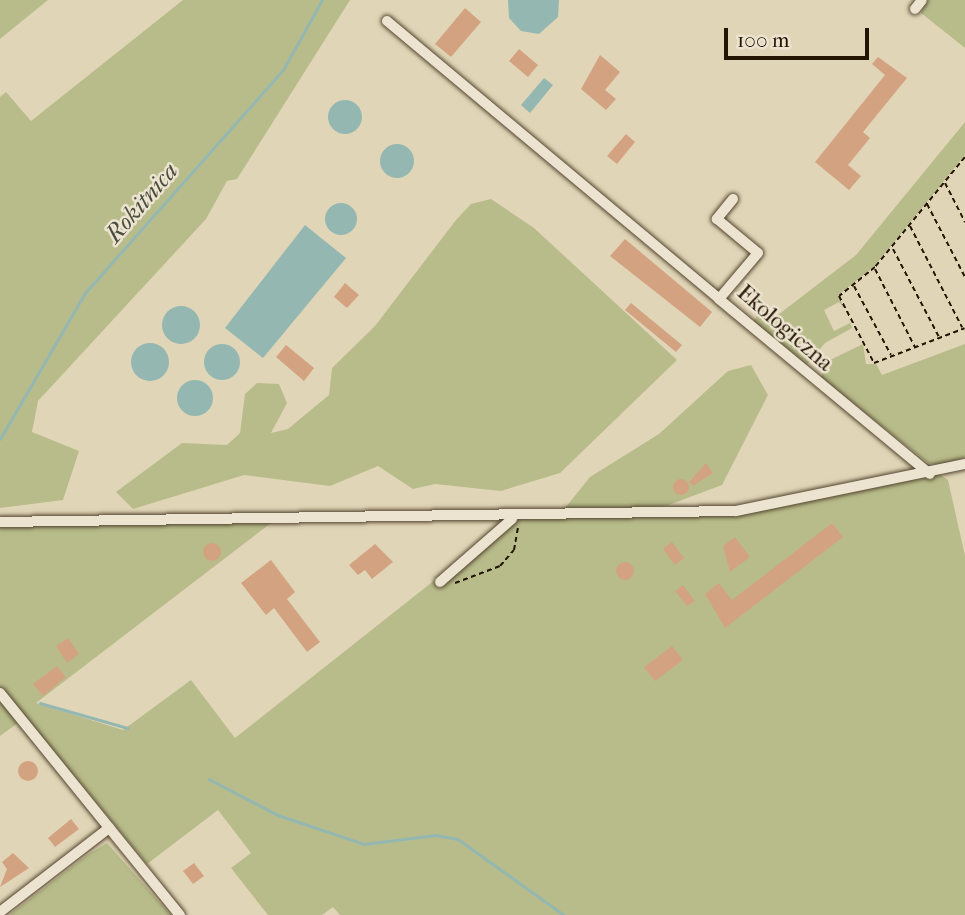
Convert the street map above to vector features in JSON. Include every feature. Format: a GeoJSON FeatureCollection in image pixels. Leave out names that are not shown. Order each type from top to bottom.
{"type":"FeatureCollection","features":[{"type":"Feature","properties":{"kind":"street"},"geometry":{"type":"LineString","coordinates":[[387,21],[719,299]]}},
{"type":"Feature","properties":{"kind":"street","name":"Ekologiczna"},"geometry":{"type":"LineString","coordinates":[[733,199],[717,219],[758,253],[719,299],[930,474]]}},
{"type":"Feature","properties":{"kind":"street"},"geometry":{"type":"LineString","coordinates":[[0,522],[515,519],[736,512],[865,489],[965,464]]}},
{"type":"Feature","properties":{"kind":"street"},"geometry":{"type":"LineString","coordinates":[[440,582],[515,519]]}},
{"type":"Feature","properties":{"kind":"street"},"geometry":{"type":"LineString","coordinates":[[0,693],[180,915]]}},
{"type":"Feature","properties":{"kind":"street"},"geometry":{"type":"LineString","coordinates":[[0,912],[109,828]]}},
{"type":"Feature","properties":{"kind":"path"},"geometry":{"type":"LineString","coordinates":[[909,225],[964,329],[874,363],[839,296],[874,268],[892,247],[909,225],[965,157]]}},
{"type":"Feature","properties":{"kind":"path"},"geometry":{"type":"LineString","coordinates":[[962,161],[965,167]]}},
{"type":"Feature","properties":{"kind":"path"},"geometry":{"type":"LineString","coordinates":[[944,182],[965,222]]}},
{"type":"Feature","properties":{"kind":"path"},"geometry":{"type":"LineString","coordinates":[[927,204],[965,277]]}},
{"type":"Feature","properties":{"kind":"path"},"geometry":{"type":"LineString","coordinates":[[892,247],[939,338]]}},
{"type":"Feature","properties":{"kind":"path"},"geometry":{"type":"LineString","coordinates":[[874,268],[915,347]]}},
{"type":"Feature","properties":{"kind":"path"},"geometry":{"type":"LineString","coordinates":[[854,285],[891,356]]}},
{"type":"Feature","properties":{"kind":"path"},"geometry":{"type":"LineString","coordinates":[[440,582],[500,566],[514,550],[515,519]]}},
{"type":"Feature","properties":{"kind":"green space"},"geometry":{"type":"Polygon","coordinates":[[[0,0],[48,0],[0,39],[0,0]]]}},
{"type":"Feature","properties":{"kind":"green space"},"geometry":{"type":"Polygon","coordinates":[[[183,0],[350,0],[237,179],[227,181],[206,219],[38,401],[32,432],[79,451],[63,500],[0,508],[0,97],[6,92],[31,121],[183,0]]]}},
{"type":"Feature","properties":{"kind":"green space"},"geometry":{"type":"Polygon","coordinates":[[[928,0],[965,0],[965,48],[921,13],[928,0]]]}},
{"type":"Feature","properties":{"kind":"green space"},"geometry":{"type":"Polygon","coordinates":[[[965,122],[965,155],[874,267],[838,295],[844,308],[839,302],[824,310],[834,331],[850,323],[848,316],[852,328],[825,343],[807,365],[753,322],[762,308],[774,318],[856,255],[965,122]]]}},
{"type":"Feature","properties":{"kind":"green space"},"geometry":{"type":"Polygon","coordinates":[[[491,199],[534,228],[677,360],[560,473],[501,491],[435,484],[413,489],[378,466],[330,486],[244,475],[133,509],[116,492],[182,443],[227,445],[240,433],[245,394],[257,383],[279,384],[287,403],[271,433],[288,429],[329,395],[332,368],[375,326],[456,220],[471,204],[491,199]]]}},
{"type":"Feature","properties":{"kind":"green space"},"geometry":{"type":"Polygon","coordinates":[[[863,344],[866,364],[876,364],[882,375],[965,344],[965,457],[942,466],[928,463],[821,377],[826,362],[863,344]]]}},
{"type":"Feature","properties":{"kind":"green space"},"geometry":{"type":"Polygon","coordinates":[[[751,365],[768,395],[722,485],[666,506],[648,507],[643,515],[736,511],[936,472],[948,480],[965,556],[965,915],[340,915],[333,907],[322,915],[268,915],[231,868],[251,853],[218,810],[147,864],[26,717],[0,736],[0,522],[275,520],[36,703],[123,730],[191,680],[235,738],[512,519],[557,518],[590,477],[659,434],[728,371],[751,365]]]}},
{"type":"Feature","properties":{"kind":"green space"},"geometry":{"type":"Polygon","coordinates":[[[107,843],[171,915],[9,915],[87,855],[107,843]]]}},
{"type":"Feature","properties":{"kind":"water"},"geometry":{"type":"Polygon","coordinates":[[[508,0],[559,0],[558,17],[539,34],[521,31],[509,18],[508,0]]]}},
{"type":"Feature","properties":{"kind":"water"},"geometry":{"type":"Polygon","coordinates":[[[544,78],[553,85],[530,113],[521,105],[544,78]]]}},
{"type":"Feature","properties":{"kind":"water"},"geometry":{"type":"Polygon","coordinates":[[[345,100],[357,105],[362,117],[357,129],[345,134],[333,129],[328,117],[333,105],[345,100]]]}},
{"type":"Feature","properties":{"kind":"water"},"geometry":{"type":"Polygon","coordinates":[[[397,144],[409,149],[414,161],[409,173],[397,178],[385,173],[380,161],[385,149],[397,144]]]}},
{"type":"Feature","properties":{"kind":"water"},"geometry":{"type":"Polygon","coordinates":[[[341,203],[353,207],[357,219],[353,231],[341,235],[329,231],[325,219],[329,207],[341,203]]]}},
{"type":"Feature","properties":{"kind":"water"},"geometry":{"type":"Polygon","coordinates":[[[305,225],[346,258],[263,358],[225,328],[305,225]]]}},
{"type":"Feature","properties":{"kind":"water"},"geometry":{"type":"Polygon","coordinates":[[[181,306],[194,312],[200,325],[194,338],[181,344],[168,338],[162,325],[168,312],[181,306]]]}},
{"type":"Feature","properties":{"kind":"water"},"geometry":{"type":"Polygon","coordinates":[[[150,343],[163,349],[169,362],[163,375],[150,381],[137,375],[131,362],[137,349],[150,343]]]}},
{"type":"Feature","properties":{"kind":"water"},"geometry":{"type":"Polygon","coordinates":[[[222,344],[235,349],[240,362],[235,375],[222,380],[209,375],[204,362],[209,349],[222,344]]]}},
{"type":"Feature","properties":{"kind":"water"},"geometry":{"type":"Polygon","coordinates":[[[195,380],[208,385],[213,398],[208,411],[195,416],[182,411],[177,398],[182,385],[195,380]]]}},
{"type":"Feature","properties":{"kind":"building"},"geometry":{"type":"Polygon","coordinates":[[[465,8],[481,22],[451,57],[435,44],[465,8]]]}},
{"type":"Feature","properties":{"kind":"building"},"geometry":{"type":"Polygon","coordinates":[[[519,49],[538,65],[528,77],[509,61],[519,49]]]}},
{"type":"Feature","properties":{"kind":"building"},"geometry":{"type":"Polygon","coordinates":[[[600,55],[620,72],[605,90],[616,99],[606,110],[581,89],[600,55]]]}},
{"type":"Feature","properties":{"kind":"building"},"geometry":{"type":"Polygon","coordinates":[[[878,57],[907,78],[863,132],[870,138],[848,165],[861,176],[849,190],[815,162],[885,75],[872,64],[878,57]]]}},
{"type":"Feature","properties":{"kind":"building"},"geometry":{"type":"Polygon","coordinates":[[[626,134],[635,142],[617,164],[607,156],[626,134]]]}},
{"type":"Feature","properties":{"kind":"building"},"geometry":{"type":"Polygon","coordinates":[[[625,239],[712,312],[700,327],[610,256],[625,239]]]}},
{"type":"Feature","properties":{"kind":"building"},"geometry":{"type":"Polygon","coordinates":[[[345,283],[359,295],[347,308],[334,297],[345,283]]]}},
{"type":"Feature","properties":{"kind":"building"},"geometry":{"type":"Polygon","coordinates":[[[631,303],[682,345],[676,352],[625,310],[631,303]]]}},
{"type":"Feature","properties":{"kind":"building"},"geometry":{"type":"Polygon","coordinates":[[[286,345],[314,368],[304,381],[276,357],[286,345]]]}},
{"type":"Feature","properties":{"kind":"building"},"geometry":{"type":"Polygon","coordinates":[[[706,463],[713,473],[693,486],[689,482],[706,463]]]}},
{"type":"Feature","properties":{"kind":"building"},"geometry":{"type":"Polygon","coordinates":[[[681,479],[687,481],[687,493],[681,495],[675,493],[673,487],[675,481],[681,479]]]}},
{"type":"Feature","properties":{"kind":"building"},"geometry":{"type":"Polygon","coordinates":[[[832,523],[843,537],[725,628],[705,594],[719,583],[732,600],[832,523]]]}},
{"type":"Feature","properties":{"kind":"building"},"geometry":{"type":"Polygon","coordinates":[[[735,537],[750,557],[730,572],[723,546],[735,537]]]}},
{"type":"Feature","properties":{"kind":"building"},"geometry":{"type":"Polygon","coordinates":[[[672,542],[684,558],[675,565],[663,549],[672,542]]]}},
{"type":"Feature","properties":{"kind":"building"},"geometry":{"type":"Polygon","coordinates":[[[212,543],[218,546],[221,552],[218,558],[212,561],[206,558],[203,552],[206,546],[212,543]]]}},
{"type":"Feature","properties":{"kind":"building"},"geometry":{"type":"Polygon","coordinates":[[[375,544],[393,562],[372,579],[365,570],[358,575],[349,565],[375,544]]]}},
{"type":"Feature","properties":{"kind":"building"},"geometry":{"type":"Polygon","coordinates":[[[271,560],[295,592],[287,599],[320,642],[307,652],[274,608],[266,615],[241,583],[271,560]]]}},
{"type":"Feature","properties":{"kind":"building"},"geometry":{"type":"Polygon","coordinates":[[[625,562],[631,565],[634,571],[631,577],[625,580],[619,577],[616,571],[619,565],[625,562]]]}},
{"type":"Feature","properties":{"kind":"building"},"geometry":{"type":"Polygon","coordinates":[[[683,585],[695,601],[687,606],[675,591],[683,585]]]}},
{"type":"Feature","properties":{"kind":"building"},"geometry":{"type":"Polygon","coordinates":[[[68,638],[79,654],[67,663],[56,646],[68,638]]]}},
{"type":"Feature","properties":{"kind":"building"},"geometry":{"type":"Polygon","coordinates":[[[672,646],[683,660],[655,681],[644,667],[672,646]]]}},
{"type":"Feature","properties":{"kind":"building"},"geometry":{"type":"Polygon","coordinates":[[[57,666],[66,677],[43,696],[33,684],[57,666]]]}},
{"type":"Feature","properties":{"kind":"building"},"geometry":{"type":"Polygon","coordinates":[[[28,761],[35,764],[38,771],[35,778],[28,781],[21,778],[18,771],[21,764],[28,761]]]}},
{"type":"Feature","properties":{"kind":"building"},"geometry":{"type":"Polygon","coordinates":[[[71,819],[79,829],[55,847],[48,838],[71,819]]]}},
{"type":"Feature","properties":{"kind":"building"},"geometry":{"type":"Polygon","coordinates":[[[13,853],[29,868],[0,887],[7,869],[2,862],[13,853]]]}},
{"type":"Feature","properties":{"kind":"building"},"geometry":{"type":"Polygon","coordinates":[[[194,863],[204,876],[193,884],[183,871],[194,863]]]}},
{"type":"Feature","properties":{"kind":"waterway","name":"Rokitnica"},"geometry":{"type":"LineString","coordinates":[[0,439],[85,293],[283,70],[322,0]]}},
{"type":"Feature","properties":{"kind":"waterway"},"geometry":{"type":"LineString","coordinates":[[40,703],[128,728]]}},
{"type":"Feature","properties":{"kind":"waterway"},"geometry":{"type":"LineString","coordinates":[[209,779],[278,815],[364,844],[435,835],[458,839],[564,915]]}}]}
